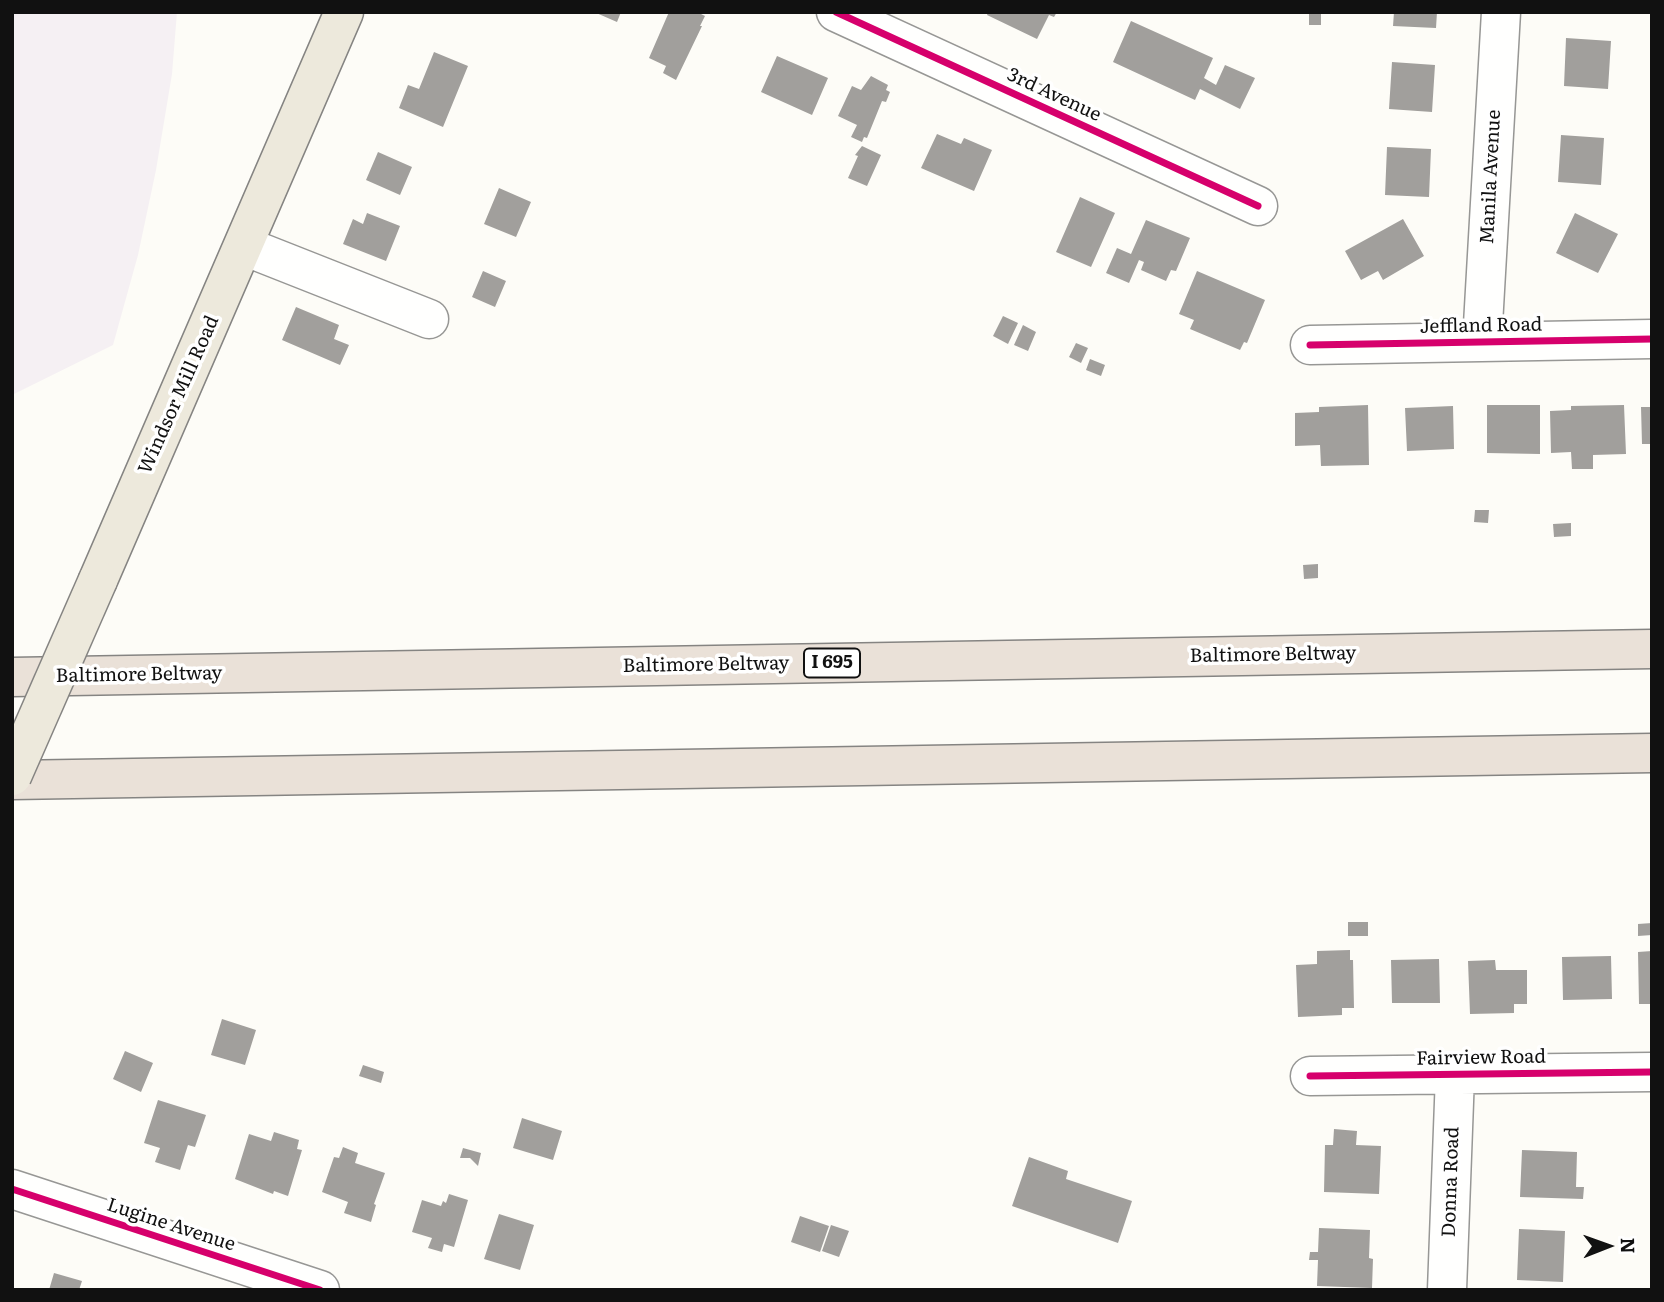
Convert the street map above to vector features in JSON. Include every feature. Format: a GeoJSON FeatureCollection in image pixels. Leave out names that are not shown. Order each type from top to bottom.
{"type":"FeatureCollection","features":[{"type":"Feature","properties":{"kind":"highway","name":"Baltimore Beltway"},"geometry":{"type":"LineString","coordinates":[[12,677],[1652,649]]}},
{"type":"Feature","properties":{"kind":"highway"},"geometry":{"type":"LineString","coordinates":[[12,778],[1652,753]]}},
{"type":"Feature","properties":{"kind":"main road","name":"Windsor Mill Road"},"geometry":{"type":"LineString","coordinates":[[12,778],[344,12]]}},
{"type":"Feature","properties":{"kind":"street","name":"3rd Avenue"},"geometry":{"type":"LineString","coordinates":[[836,12],[1258,206]]}},
{"type":"Feature","properties":{"kind":"street","name":"Manila Avenue"},"geometry":{"type":"LineString","coordinates":[[1482,342],[1501,12]]}},
{"type":"Feature","properties":{"kind":"street"},"geometry":{"type":"LineString","coordinates":[[244,246],[429,319]]}},
{"type":"Feature","properties":{"kind":"street","name":"Jeffland Road"},"geometry":{"type":"LineString","coordinates":[[1310,345],[1652,339]]}},
{"type":"Feature","properties":{"kind":"street","name":"Fairview Road"},"geometry":{"type":"LineString","coordinates":[[1310,1076],[1652,1072]]}},
{"type":"Feature","properties":{"kind":"street","name":"Donna Road"},"geometry":{"type":"LineString","coordinates":[[1447,1290],[1455,1075]]}},
{"type":"Feature","properties":{"kind":"street","name":"Lugine Avenue"},"geometry":{"type":"LineString","coordinates":[[12,1189],[320,1290]]}},
{"type":"Feature","properties":{"kind":"shaded area"},"geometry":{"type":"Polygon","coordinates":[[[12,12],[177,12],[172,74],[156,170],[138,255],[113,345],[12,395],[12,12]]]}},
{"type":"Feature","properties":{"kind":"building"},"geometry":{"type":"Polygon","coordinates":[[[594,12],[621,12],[617,22],[594,12]]]}},
{"type":"Feature","properties":{"kind":"building"},"geometry":{"type":"Polygon","coordinates":[[[669,12],[697,12],[705,16],[676,80],[663,73],[666,66],[649,58],[669,12]]]}},
{"type":"Feature","properties":{"kind":"building"},"geometry":{"type":"Polygon","coordinates":[[[988,12],[1057,12],[1054,17],[1049,15],[1037,39],[987,15],[988,12]]]}},
{"type":"Feature","properties":{"kind":"building"},"geometry":{"type":"Polygon","coordinates":[[[1309,12],[1321,12],[1321,25],[1309,25],[1309,12]]]}},
{"type":"Feature","properties":{"kind":"building"},"geometry":{"type":"Polygon","coordinates":[[[1394,12],[1437,12],[1436,28],[1393,26],[1394,12]]]}},
{"type":"Feature","properties":{"kind":"building"},"geometry":{"type":"Polygon","coordinates":[[[1131,21],[1213,58],[1204,78],[1216,85],[1225,65],[1255,78],[1240,109],[1200,89],[1195,100],[1113,62],[1131,21]]]}},
{"type":"Feature","properties":{"kind":"building"},"geometry":{"type":"Polygon","coordinates":[[[1566,38],[1611,41],[1608,89],[1564,86],[1566,38]]]}},
{"type":"Feature","properties":{"kind":"building"},"geometry":{"type":"Polygon","coordinates":[[[434,52],[468,66],[443,127],[399,108],[408,85],[419,89],[434,52]]]}},
{"type":"Feature","properties":{"kind":"building"},"geometry":{"type":"Polygon","coordinates":[[[777,56],[828,78],[812,115],[761,92],[777,56]]]}},
{"type":"Feature","properties":{"kind":"building"},"geometry":{"type":"Polygon","coordinates":[[[1392,62],[1435,65],[1432,112],[1389,109],[1392,62]]]}},
{"type":"Feature","properties":{"kind":"building"},"geometry":{"type":"Polygon","coordinates":[[[871,76],[888,85],[886,90],[890,92],[886,102],[882,101],[867,138],[864,137],[862,142],[851,137],[857,125],[838,116],[852,86],[861,90],[871,76]]]}},
{"type":"Feature","properties":{"kind":"building"},"geometry":{"type":"Polygon","coordinates":[[[937,134],[961,144],[964,138],[992,150],[974,191],[921,168],[937,134]]]}},
{"type":"Feature","properties":{"kind":"building"},"geometry":{"type":"Polygon","coordinates":[[[1561,135],[1604,138],[1601,185],[1558,182],[1561,135]]]}},
{"type":"Feature","properties":{"kind":"building"},"geometry":{"type":"Polygon","coordinates":[[[862,146],[881,155],[867,186],[848,178],[858,156],[855,155],[862,146]]]}},
{"type":"Feature","properties":{"kind":"building"},"geometry":{"type":"Polygon","coordinates":[[[1387,147],[1431,149],[1429,197],[1385,195],[1387,147]]]}},
{"type":"Feature","properties":{"kind":"building"},"geometry":{"type":"Polygon","coordinates":[[[378,152],[412,167],[400,195],[366,180],[378,152]]]}},
{"type":"Feature","properties":{"kind":"building"},"geometry":{"type":"Polygon","coordinates":[[[499,188],[531,202],[516,237],[484,224],[499,188]]]}},
{"type":"Feature","properties":{"kind":"building"},"geometry":{"type":"Polygon","coordinates":[[[1080,197],[1115,213],[1091,267],[1056,252],[1080,197]]]}},
{"type":"Feature","properties":{"kind":"building"},"geometry":{"type":"Polygon","coordinates":[[[367,213],[400,226],[386,261],[343,244],[353,219],[363,224],[367,213]]]}},
{"type":"Feature","properties":{"kind":"building"},"geometry":{"type":"Polygon","coordinates":[[[1575,213],[1618,234],[1598,273],[1556,253],[1575,213]]]}},
{"type":"Feature","properties":{"kind":"building"},"geometry":{"type":"Polygon","coordinates":[[[1403,219],[1424,256],[1383,280],[1378,271],[1361,280],[1345,251],[1403,219]]]}},
{"type":"Feature","properties":{"kind":"building"},"geometry":{"type":"Polygon","coordinates":[[[1146,220],[1190,238],[1176,271],[1171,270],[1166,281],[1141,270],[1144,262],[1139,260],[1129,283],[1106,273],[1117,248],[1131,254],[1146,220]]]}},
{"type":"Feature","properties":{"kind":"building"},"geometry":{"type":"Polygon","coordinates":[[[483,271],[506,281],[495,307],[472,297],[483,271]]]}},
{"type":"Feature","properties":{"kind":"building"},"geometry":{"type":"Polygon","coordinates":[[[1197,271],[1265,300],[1247,343],[1244,342],[1240,350],[1190,329],[1194,320],[1179,314],[1197,271]]]}},
{"type":"Feature","properties":{"kind":"building"},"geometry":{"type":"Polygon","coordinates":[[[296,307],[339,325],[334,339],[349,345],[340,365],[282,340],[296,307]]]}},
{"type":"Feature","properties":{"kind":"building"},"geometry":{"type":"Polygon","coordinates":[[[1003,316],[1018,323],[1008,344],[993,336],[1003,316]]]}},
{"type":"Feature","properties":{"kind":"building"},"geometry":{"type":"Polygon","coordinates":[[[1023,325],[1036,332],[1028,351],[1014,345],[1023,325]]]}},
{"type":"Feature","properties":{"kind":"building"},"geometry":{"type":"Polygon","coordinates":[[[1076,343],[1088,348],[1081,363],[1069,357],[1076,343]]]}},
{"type":"Feature","properties":{"kind":"building"},"geometry":{"type":"Polygon","coordinates":[[[1090,359],[1105,365],[1101,376],[1086,370],[1090,359]]]}},
{"type":"Feature","properties":{"kind":"building"},"geometry":{"type":"Polygon","coordinates":[[[1368,405],[1369,465],[1321,466],[1320,445],[1295,446],[1295,413],[1319,412],[1319,407],[1368,405]]]}},
{"type":"Feature","properties":{"kind":"building"},"geometry":{"type":"Polygon","coordinates":[[[1487,405],[1540,405],[1540,454],[1487,453],[1487,405]]]}},
{"type":"Feature","properties":{"kind":"building"},"geometry":{"type":"Polygon","coordinates":[[[1624,405],[1626,454],[1593,455],[1593,469],[1572,469],[1571,452],[1551,453],[1550,411],[1571,410],[1571,406],[1624,405]]]}},
{"type":"Feature","properties":{"kind":"building"},"geometry":{"type":"Polygon","coordinates":[[[1453,406],[1454,449],[1407,451],[1405,408],[1453,406]]]}},
{"type":"Feature","properties":{"kind":"building"},"geometry":{"type":"Polygon","coordinates":[[[1641,407],[1652,407],[1652,444],[1642,444],[1641,407]]]}},
{"type":"Feature","properties":{"kind":"building"},"geometry":{"type":"Polygon","coordinates":[[[1475,510],[1489,510],[1488,523],[1474,522],[1475,510]]]}},
{"type":"Feature","properties":{"kind":"building"},"geometry":{"type":"Polygon","coordinates":[[[1571,523],[1571,536],[1554,537],[1553,524],[1571,523]]]}},
{"type":"Feature","properties":{"kind":"building"},"geometry":{"type":"Polygon","coordinates":[[[1318,564],[1318,578],[1304,579],[1303,565],[1318,564]]]}},
{"type":"Feature","properties":{"kind":"building"},"geometry":{"type":"Polygon","coordinates":[[[1348,922],[1368,922],[1368,936],[1348,936],[1348,922]]]}},
{"type":"Feature","properties":{"kind":"building"},"geometry":{"type":"Polygon","coordinates":[[[1652,923],[1652,935],[1638,936],[1638,924],[1652,923]]]}},
{"type":"Feature","properties":{"kind":"building"},"geometry":{"type":"Polygon","coordinates":[[[1350,950],[1350,960],[1353,960],[1354,1008],[1342,1008],[1342,1015],[1298,1017],[1296,965],[1317,964],[1317,951],[1350,950]]]}},
{"type":"Feature","properties":{"kind":"building"},"geometry":{"type":"Polygon","coordinates":[[[1652,951],[1652,1004],[1639,1004],[1638,952],[1652,951]]]}},
{"type":"Feature","properties":{"kind":"building"},"geometry":{"type":"Polygon","coordinates":[[[1611,956],[1612,999],[1563,1000],[1562,957],[1611,956]]]}},
{"type":"Feature","properties":{"kind":"building"},"geometry":{"type":"Polygon","coordinates":[[[1439,959],[1440,1003],[1392,1003],[1391,960],[1439,959]]]}},
{"type":"Feature","properties":{"kind":"building"},"geometry":{"type":"Polygon","coordinates":[[[1495,960],[1496,970],[1527,970],[1527,1004],[1514,1004],[1514,1013],[1470,1014],[1468,961],[1495,960]]]}},
{"type":"Feature","properties":{"kind":"building"},"geometry":{"type":"Polygon","coordinates":[[[222,1019],[256,1030],[245,1065],[211,1055],[222,1019]]]}},
{"type":"Feature","properties":{"kind":"building"},"geometry":{"type":"Polygon","coordinates":[[[125,1051],[153,1063],[141,1092],[113,1079],[125,1051]]]}},
{"type":"Feature","properties":{"kind":"building"},"geometry":{"type":"Polygon","coordinates":[[[363,1065],[384,1072],[381,1083],[359,1076],[363,1065]]]}},
{"type":"Feature","properties":{"kind":"building"},"geometry":{"type":"Polygon","coordinates":[[[158,1100],[206,1115],[195,1147],[188,1145],[180,1170],[155,1162],[160,1148],[144,1143],[158,1100]]]}},
{"type":"Feature","properties":{"kind":"building"},"geometry":{"type":"Polygon","coordinates":[[[522,1118],[562,1131],[553,1160],[513,1148],[522,1118]]]}},
{"type":"Feature","properties":{"kind":"building"},"geometry":{"type":"Polygon","coordinates":[[[1334,1129],[1357,1131],[1356,1145],[1381,1146],[1379,1194],[1324,1192],[1325,1145],[1333,1145],[1334,1129]]]}},
{"type":"Feature","properties":{"kind":"building"},"geometry":{"type":"Polygon","coordinates":[[[274,1132],[299,1140],[297,1149],[302,1150],[288,1196],[274,1191],[273,1194],[235,1179],[249,1134],[271,1141],[274,1132]]]}},
{"type":"Feature","properties":{"kind":"building"},"geometry":{"type":"Polygon","coordinates":[[[343,1147],[358,1153],[355,1163],[385,1173],[371,1222],[344,1213],[348,1202],[322,1192],[334,1157],[339,1158],[343,1147]]]}},
{"type":"Feature","properties":{"kind":"building"},"geometry":{"type":"Polygon","coordinates":[[[463,1148],[481,1153],[478,1166],[470,1158],[460,1158],[463,1148]]]}},
{"type":"Feature","properties":{"kind":"building"},"geometry":{"type":"Polygon","coordinates":[[[1522,1150],[1577,1152],[1576,1187],[1584,1187],[1583,1199],[1520,1197],[1522,1150]]]}},
{"type":"Feature","properties":{"kind":"building"},"geometry":{"type":"Polygon","coordinates":[[[1029,1157],[1068,1171],[1066,1179],[1132,1201],[1118,1243],[1012,1206],[1029,1157]]]}},
{"type":"Feature","properties":{"kind":"building"},"geometry":{"type":"Polygon","coordinates":[[[449,1194],[468,1200],[454,1247],[444,1244],[442,1252],[428,1248],[432,1238],[412,1232],[422,1200],[441,1206],[443,1201],[446,1203],[449,1194]]]}},
{"type":"Feature","properties":{"kind":"building"},"geometry":{"type":"Polygon","coordinates":[[[499,1214],[534,1225],[520,1270],[484,1259],[499,1214]]]}},
{"type":"Feature","properties":{"kind":"building"},"geometry":{"type":"Polygon","coordinates":[[[800,1216],[829,1226],[820,1252],[791,1242],[800,1216]]]}},
{"type":"Feature","properties":{"kind":"building"},"geometry":{"type":"Polygon","coordinates":[[[831,1225],[849,1231],[839,1257],[822,1251],[831,1225]]]}},
{"type":"Feature","properties":{"kind":"building"},"geometry":{"type":"Polygon","coordinates":[[[1319,1228],[1370,1230],[1372,1288],[1317,1286],[1318,1260],[1309,1260],[1310,1252],[1318,1252],[1319,1228]]]}},
{"type":"Feature","properties":{"kind":"building"},"geometry":{"type":"Polygon","coordinates":[[[1519,1229],[1565,1231],[1563,1282],[1517,1280],[1519,1229]]]}},
{"type":"Feature","properties":{"kind":"building"},"geometry":{"type":"Polygon","coordinates":[[[54,1273],[82,1281],[79,1290],[49,1290],[54,1273]]]}},
{"type":"Feature","properties":{"kind":"cycle path"},"geometry":{"type":"LineString","coordinates":[[836,12],[1258,206]]}},
{"type":"Feature","properties":{"kind":"cycle path"},"geometry":{"type":"LineString","coordinates":[[1310,345],[1652,339]]}},
{"type":"Feature","properties":{"kind":"cycle path"},"geometry":{"type":"LineString","coordinates":[[1310,1076],[1652,1072]]}},
{"type":"Feature","properties":{"kind":"cycle path"},"geometry":{"type":"LineString","coordinates":[[12,1189],[320,1290]]}}]}
